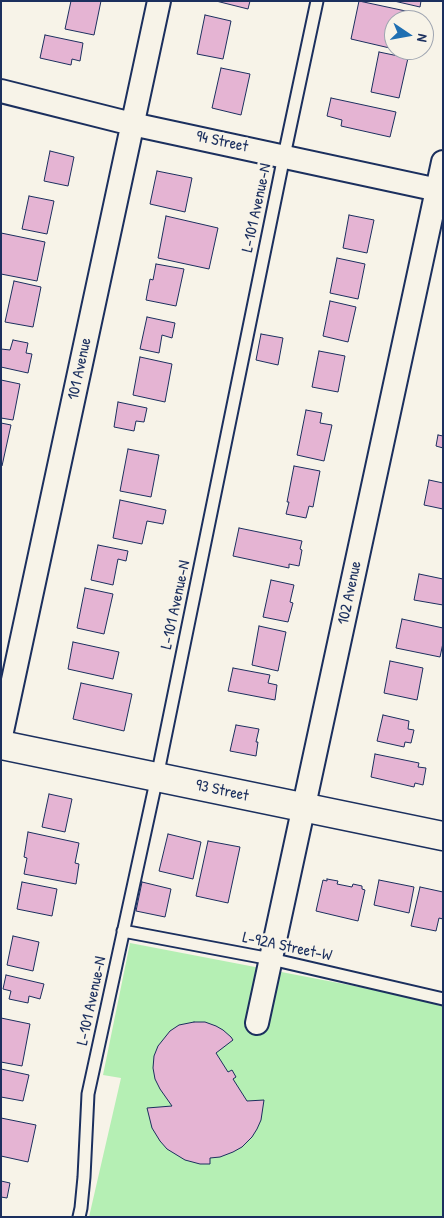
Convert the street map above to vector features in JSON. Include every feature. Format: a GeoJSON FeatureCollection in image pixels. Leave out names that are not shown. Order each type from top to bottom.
{"type":"FeatureCollection","features":[{"type":"Feature","properties":{"kind":"street","name":"101 Avenue"},"geometry":{"type":"LineString","coordinates":[[1,736],[159,1]]}},
{"type":"Feature","properties":{"kind":"street","name":"94 Street"},"geometry":{"type":"LineString","coordinates":[[1,91],[132,124],[440,190]]}},
{"type":"Feature","properties":{"kind":"street","name":"102 Avenue"},"geometry":{"type":"LineString","coordinates":[[257,1023],[440,190],[443,162]]}},
{"type":"Feature","properties":{"kind":"street","name":"93 Street"},"geometry":{"type":"LineString","coordinates":[[1,745],[443,836]]}},
{"type":"Feature","properties":{"kind":"lane","name":"L-101 Avenue-N"},"geometry":{"type":"LineString","coordinates":[[79,1217],[84,1177],[88,1094],[157,777],[317,1]]}},
{"type":"Feature","properties":{"kind":"lane","name":"L-92A Street-W"},"geometry":{"type":"LineString","coordinates":[[123,931],[271,959],[443,999]]}},
{"type":"Feature","properties":{"kind":"green space"},"geometry":{"type":"Polygon","coordinates":[[[130,943],[443,1003],[443,1217],[89,1217],[121,1078],[103,1075],[130,943]]]}},
{"type":"Feature","properties":{"kind":"building"},"geometry":{"type":"Polygon","coordinates":[[[71,1],[101,1],[94,35],[65,29],[71,1]]]}},
{"type":"Feature","properties":{"kind":"building"},"geometry":{"type":"Polygon","coordinates":[[[216,1],[250,1],[248,9],[216,1]]]}},
{"type":"Feature","properties":{"kind":"building"},"geometry":{"type":"Polygon","coordinates":[[[359,1],[401,10],[384,10],[384,47],[351,39],[359,1]]]}},
{"type":"Feature","properties":{"kind":"building"},"geometry":{"type":"Polygon","coordinates":[[[394,1],[421,1],[420,7],[394,1]]]}},
{"type":"Feature","properties":{"kind":"building"},"geometry":{"type":"Polygon","coordinates":[[[205,15],[231,21],[223,59],[197,54],[205,15]]]}},
{"type":"Feature","properties":{"kind":"building"},"geometry":{"type":"Polygon","coordinates":[[[45,35],[83,43],[80,61],[72,59],[71,65],[40,58],[45,35]]]}},
{"type":"Feature","properties":{"kind":"building"},"geometry":{"type":"Polygon","coordinates":[[[379,52],[384,53],[384,60],[408,60],[399,98],[371,92],[379,52]]]}},
{"type":"Feature","properties":{"kind":"building"},"geometry":{"type":"Polygon","coordinates":[[[221,68],[250,74],[241,115],[212,108],[221,68]]]}},
{"type":"Feature","properties":{"kind":"building"},"geometry":{"type":"Polygon","coordinates":[[[331,98],[396,112],[390,137],[341,126],[342,120],[327,116],[331,98]]]}},
{"type":"Feature","properties":{"kind":"building"},"geometry":{"type":"Polygon","coordinates":[[[50,151],[74,157],[68,186],[44,181],[50,151]]]}},
{"type":"Feature","properties":{"kind":"building"},"geometry":{"type":"Polygon","coordinates":[[[157,171],[192,178],[185,212],[150,204],[157,171]]]}},
{"type":"Feature","properties":{"kind":"building"},"geometry":{"type":"Polygon","coordinates":[[[29,196],[54,201],[47,234],[22,229],[29,196]]]}},
{"type":"Feature","properties":{"kind":"building"},"geometry":{"type":"Polygon","coordinates":[[[349,215],[374,220],[367,253],[343,248],[349,215]]]}},
{"type":"Feature","properties":{"kind":"building"},"geometry":{"type":"Polygon","coordinates":[[[166,216],[218,228],[209,269],[158,258],[166,216]]]}},
{"type":"Feature","properties":{"kind":"building"},"geometry":{"type":"Polygon","coordinates":[[[1,233],[45,242],[37,281],[1,274],[1,233]]]}},
{"type":"Feature","properties":{"kind":"building"},"geometry":{"type":"Polygon","coordinates":[[[337,258],[365,264],[358,299],[330,293],[337,258]]]}},
{"type":"Feature","properties":{"kind":"building"},"geometry":{"type":"Polygon","coordinates":[[[156,264],[184,269],[176,306],[146,300],[150,279],[153,280],[156,264]]]}},
{"type":"Feature","properties":{"kind":"building"},"geometry":{"type":"Polygon","coordinates":[[[14,281],[41,287],[33,327],[5,322],[14,281]]]}},
{"type":"Feature","properties":{"kind":"building"},"geometry":{"type":"Polygon","coordinates":[[[330,301],[356,307],[348,342],[323,336],[330,301]]]}},
{"type":"Feature","properties":{"kind":"building"},"geometry":{"type":"Polygon","coordinates":[[[147,317],[175,323],[172,338],[162,335],[159,353],[140,349],[147,317]]]}},
{"type":"Feature","properties":{"kind":"building"},"geometry":{"type":"Polygon","coordinates":[[[261,334],[283,338],[278,365],[256,360],[261,334]]]}},
{"type":"Feature","properties":{"kind":"building"},"geometry":{"type":"Polygon","coordinates":[[[13,340],[28,343],[26,353],[32,354],[28,373],[1,367],[1,349],[10,350],[13,340]]]}},
{"type":"Feature","properties":{"kind":"building"},"geometry":{"type":"Polygon","coordinates":[[[319,351],[345,356],[338,392],[312,387],[319,351]]]}},
{"type":"Feature","properties":{"kind":"building"},"geometry":{"type":"Polygon","coordinates":[[[140,357],[172,364],[165,402],[133,395],[140,357]]]}},
{"type":"Feature","properties":{"kind":"building"},"geometry":{"type":"Polygon","coordinates":[[[1,380],[20,384],[13,420],[1,418],[1,380]]]}},
{"type":"Feature","properties":{"kind":"building"},"geometry":{"type":"Polygon","coordinates":[[[118,402],[147,408],[144,422],[136,421],[134,431],[114,427],[118,402]]]}},
{"type":"Feature","properties":{"kind":"building"},"geometry":{"type":"Polygon","coordinates":[[[306,410],[322,413],[320,423],[332,425],[324,461],[297,455],[306,410]]]}},
{"type":"Feature","properties":{"kind":"building"},"geometry":{"type":"Polygon","coordinates":[[[1,423],[11,425],[2,466],[1,466],[1,423]]]}},
{"type":"Feature","properties":{"kind":"building"},"geometry":{"type":"Polygon","coordinates":[[[438,435],[443,436],[443,448],[436,446],[438,435]]]}},
{"type":"Feature","properties":{"kind":"building"},"geometry":{"type":"Polygon","coordinates":[[[128,449],[159,455],[151,497],[120,491],[128,449]]]}},
{"type":"Feature","properties":{"kind":"building"},"geometry":{"type":"Polygon","coordinates":[[[294,466],[320,471],[313,507],[309,506],[306,518],[286,514],[294,466]]]}},
{"type":"Feature","properties":{"kind":"building"},"geometry":{"type":"Polygon","coordinates":[[[429,480],[443,483],[443,509],[424,505],[429,480]]]}},
{"type":"Feature","properties":{"kind":"building"},"geometry":{"type":"Polygon","coordinates":[[[120,500],[166,510],[163,524],[147,521],[142,544],[113,538],[120,500]]]}},
{"type":"Feature","properties":{"kind":"building"},"geometry":{"type":"Polygon","coordinates":[[[239,528],[302,541],[299,566],[289,564],[289,568],[233,556],[239,528]]]}},
{"type":"Feature","properties":{"kind":"building"},"geometry":{"type":"Polygon","coordinates":[[[98,545],[128,551],[126,561],[118,559],[113,585],[91,580],[98,545]]]}},
{"type":"Feature","properties":{"kind":"building"},"geometry":{"type":"Polygon","coordinates":[[[419,574],[443,579],[443,605],[414,600],[419,574]]]}},
{"type":"Feature","properties":{"kind":"building"},"geometry":{"type":"Polygon","coordinates":[[[271,580],[294,585],[290,602],[293,603],[288,622],[263,617],[271,580]]]}},
{"type":"Feature","properties":{"kind":"building"},"geometry":{"type":"Polygon","coordinates":[[[85,588],[113,594],[104,634],[77,628],[85,588]]]}},
{"type":"Feature","properties":{"kind":"building"},"geometry":{"type":"Polygon","coordinates":[[[402,619],[443,628],[443,643],[440,657],[396,648],[402,619]]]}},
{"type":"Feature","properties":{"kind":"building"},"geometry":{"type":"Polygon","coordinates":[[[259,626],[286,632],[278,671],[252,665],[259,626]]]}},
{"type":"Feature","properties":{"kind":"building"},"geometry":{"type":"Polygon","coordinates":[[[73,642],[119,652],[113,679],[68,669],[73,642]]]}},
{"type":"Feature","properties":{"kind":"building"},"geometry":{"type":"Polygon","coordinates":[[[390,661],[423,668],[417,700],[384,693],[390,661]]]}},
{"type":"Feature","properties":{"kind":"building"},"geometry":{"type":"Polygon","coordinates":[[[233,668],[270,675],[268,683],[277,685],[275,700],[228,691],[233,668]]]}},
{"type":"Feature","properties":{"kind":"building"},"geometry":{"type":"Polygon","coordinates":[[[81,683],[132,694],[124,731],[73,719],[81,683]]]}},
{"type":"Feature","properties":{"kind":"building"},"geometry":{"type":"Polygon","coordinates":[[[383,715],[409,721],[408,729],[414,730],[411,743],[405,742],[404,747],[377,741],[383,715]]]}},
{"type":"Feature","properties":{"kind":"building"},"geometry":{"type":"Polygon","coordinates":[[[236,725],[259,729],[256,742],[258,742],[256,756],[230,751],[236,725]]]}},
{"type":"Feature","properties":{"kind":"building"},"geometry":{"type":"Polygon","coordinates":[[[375,754],[419,763],[418,767],[426,768],[423,785],[415,783],[414,787],[371,777],[375,754]]]}},
{"type":"Feature","properties":{"kind":"building"},"geometry":{"type":"Polygon","coordinates":[[[49,794],[72,799],[65,832],[42,827],[49,794]]]}},
{"type":"Feature","properties":{"kind":"building"},"geometry":{"type":"Polygon","coordinates":[[[28,832],[79,843],[75,863],[79,864],[76,884],[24,874],[27,858],[24,857],[28,832]]]}},
{"type":"Feature","properties":{"kind":"building"},"geometry":{"type":"Polygon","coordinates":[[[168,834],[201,842],[193,879],[159,871],[168,834]]]}},
{"type":"Feature","properties":{"kind":"building"},"geometry":{"type":"Polygon","coordinates":[[[208,841],[240,847],[228,903],[196,896],[208,841]]]}},
{"type":"Feature","properties":{"kind":"building"},"geometry":{"type":"Polygon","coordinates":[[[327,879],[338,881],[337,884],[352,887],[353,884],[362,886],[362,889],[365,890],[358,921],[316,911],[323,880],[327,881],[327,879]]]}},
{"type":"Feature","properties":{"kind":"building"},"geometry":{"type":"Polygon","coordinates":[[[379,880],[414,887],[409,913],[374,905],[379,880]]]}},
{"type":"Feature","properties":{"kind":"building"},"geometry":{"type":"Polygon","coordinates":[[[22,882],[57,889],[52,916],[17,909],[22,882]]]}},
{"type":"Feature","properties":{"kind":"building"},"geometry":{"type":"Polygon","coordinates":[[[142,882],[171,889],[165,917],[136,911],[142,882]]]}},
{"type":"Feature","properties":{"kind":"building"},"geometry":{"type":"Polygon","coordinates":[[[420,887],[443,892],[443,919],[439,918],[436,931],[411,926],[420,887]]]}},
{"type":"Feature","properties":{"kind":"building"},"geometry":{"type":"Polygon","coordinates":[[[13,936],[39,942],[33,971],[7,965],[13,936]]]}},
{"type":"Feature","properties":{"kind":"building"},"geometry":{"type":"Polygon","coordinates":[[[6,975],[44,984],[40,999],[29,996],[28,1003],[9,999],[11,991],[3,989],[6,975]]]}},
{"type":"Feature","properties":{"kind":"building"},"geometry":{"type":"Polygon","coordinates":[[[1,1018],[30,1024],[22,1066],[1,1062],[1,1018]]]}},
{"type":"Feature","properties":{"kind":"building"},"geometry":{"type":"Polygon","coordinates":[[[205,1022],[216,1026],[231,1037],[233,1040],[216,1053],[228,1072],[232,1070],[236,1077],[233,1079],[247,1101],[264,1100],[261,1120],[252,1137],[242,1147],[233,1152],[220,1157],[210,1158],[210,1164],[200,1164],[185,1160],[167,1149],[152,1128],[147,1108],[172,1106],[155,1079],[153,1068],[154,1056],[158,1046],[170,1031],[179,1025],[205,1022]]]}},
{"type":"Feature","properties":{"kind":"building"},"geometry":{"type":"Polygon","coordinates":[[[1,1069],[29,1075],[23,1101],[1,1097],[1,1069]]]}},
{"type":"Feature","properties":{"kind":"building"},"geometry":{"type":"Polygon","coordinates":[[[1,1118],[36,1125],[28,1162],[1,1156],[1,1118]]]}},
{"type":"Feature","properties":{"kind":"building"},"geometry":{"type":"Polygon","coordinates":[[[1,1181],[10,1183],[7,1198],[1,1197],[1,1181]]]}}]}
